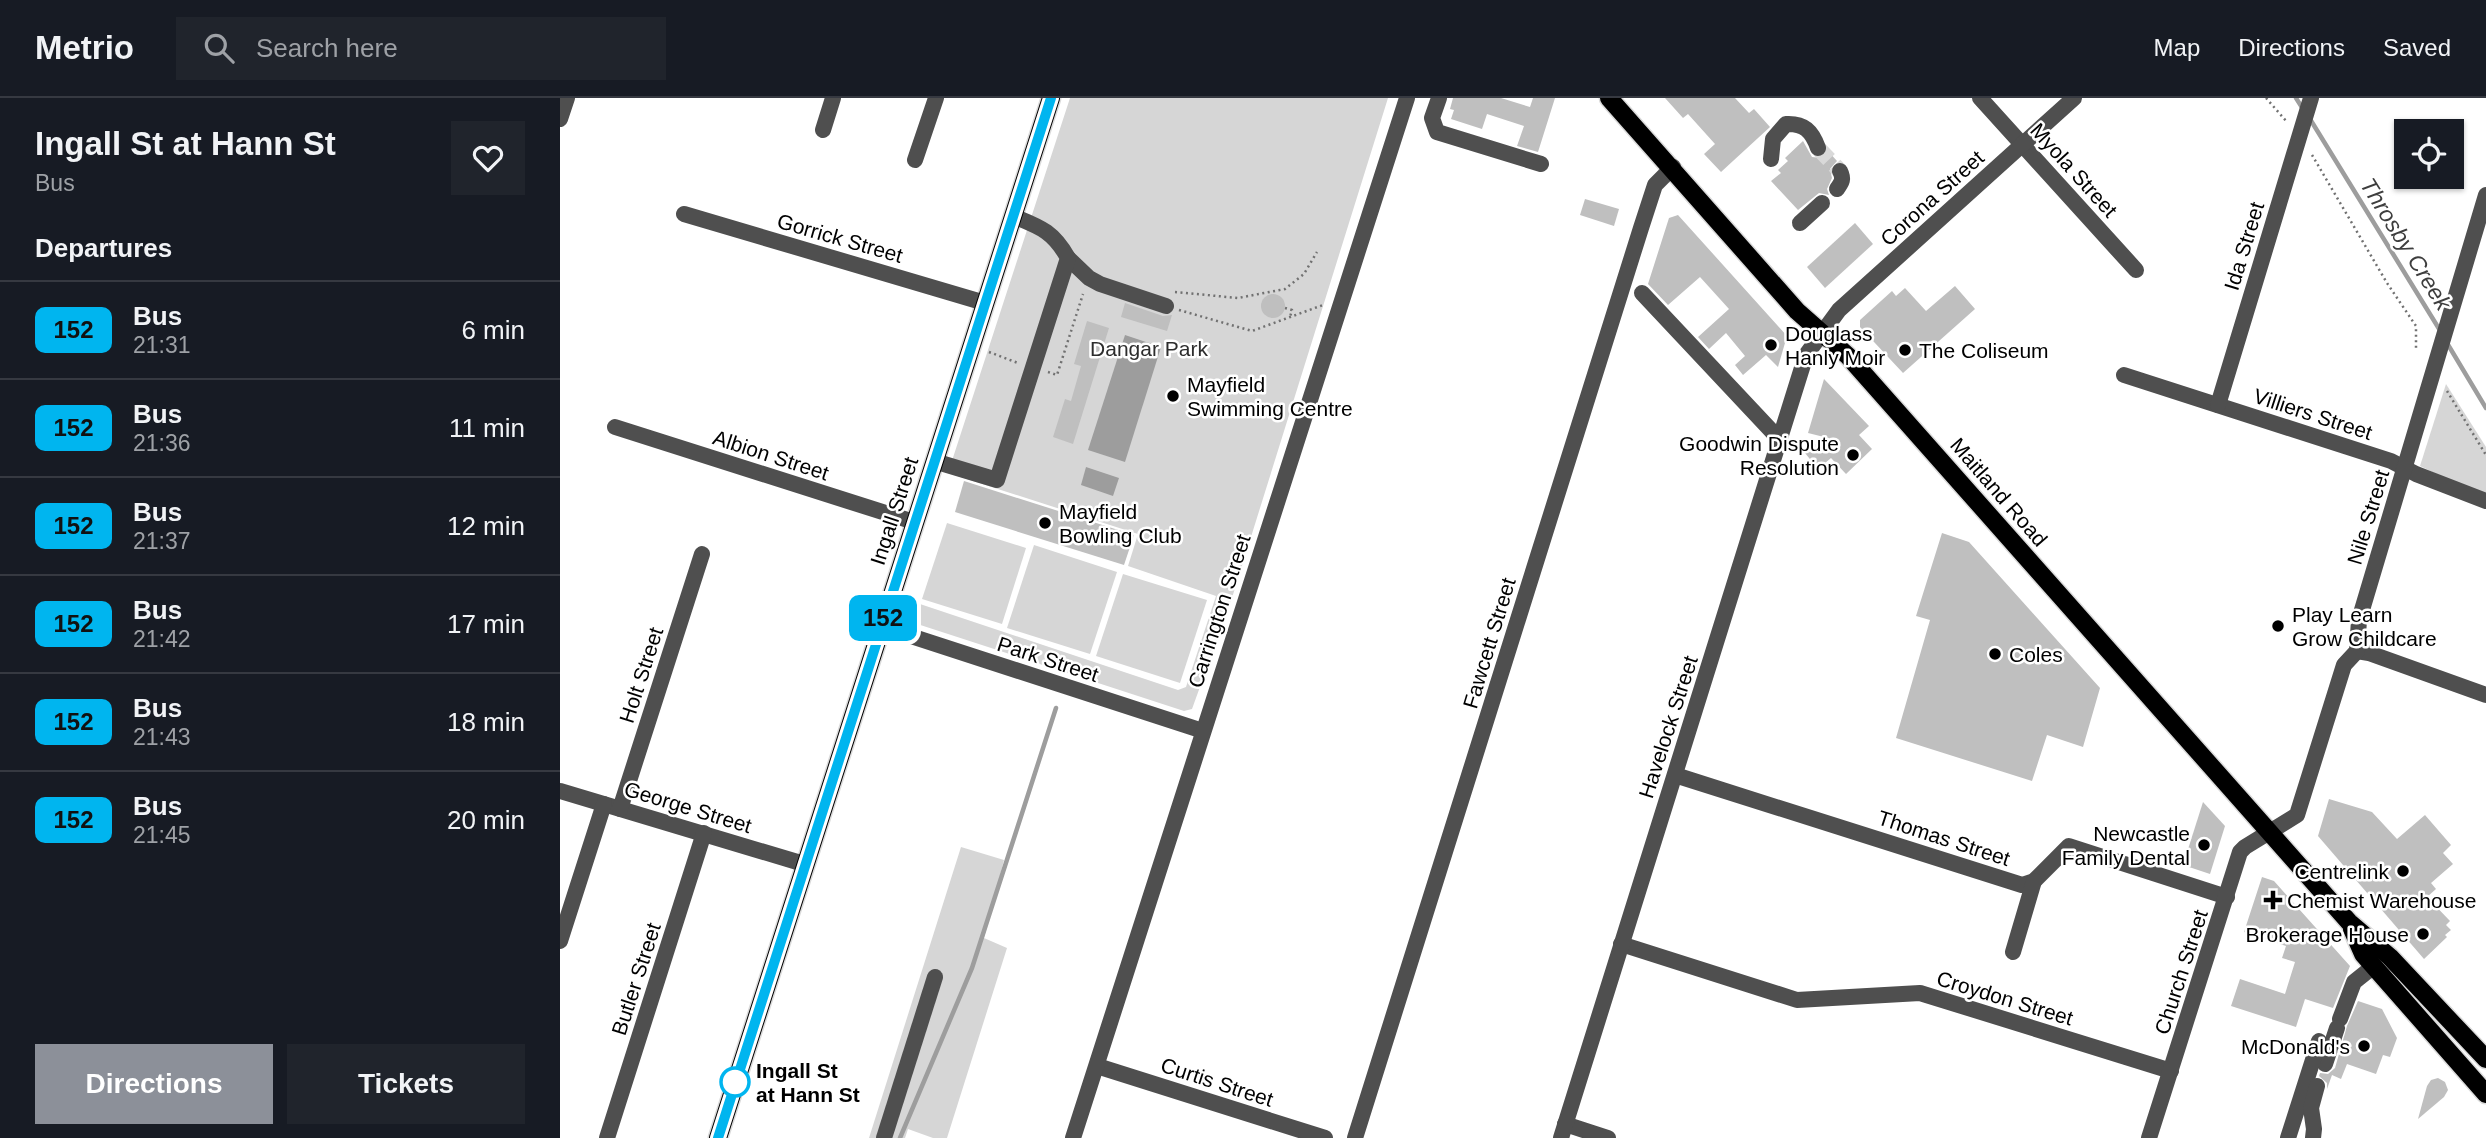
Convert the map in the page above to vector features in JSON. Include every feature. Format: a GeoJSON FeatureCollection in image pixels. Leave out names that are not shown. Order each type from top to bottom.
{"type":"FeatureCollection","features":[{"type":"Feature","properties":{"kind":"main road","name":"Ingall Street"},"geometry":{"type":"LineString","coordinates":[[721,1137],[804,864],[1051,98]]}},
{"type":"Feature","properties":{"kind":"main road","name":"Maitland Road"},"geometry":{"type":"LineString","coordinates":[[1609,98],[1673,167],[1803,317],[1849,356],[2349,922],[2390,957],[2486,1059]]}},
{"type":"Feature","properties":{"kind":"main road","name":"Maitland Road"},"geometry":{"type":"LineString","coordinates":[[2349,922],[2363,954],[2482,1083]]}},
{"type":"Feature","properties":{"kind":"street"},"geometry":{"type":"LineString","coordinates":[[560,119],[567,98]]}},
{"type":"Feature","properties":{"kind":"street"},"geometry":{"type":"LineString","coordinates":[[823,130],[833,98]]}},
{"type":"Feature","properties":{"kind":"street"},"geometry":{"type":"LineString","coordinates":[[915,160],[936,98]]}},
{"type":"Feature","properties":{"kind":"street","name":"Carrington Street"},"geometry":{"type":"LineString","coordinates":[[1073,1138],[1407,98]]}},
{"type":"Feature","properties":{"kind":"street"},"geometry":{"type":"LineString","coordinates":[[1439,98],[1432,118],[1437,132],[1541,164]]}},
{"type":"Feature","properties":{"kind":"street","name":"Myola Street"},"geometry":{"type":"LineString","coordinates":[[1980,98],[2136,270]]}},
{"type":"Feature","properties":{"kind":"street","name":"Corona Street"},"geometry":{"type":"LineString","coordinates":[[1822,333],[1844,305],[2074,98]]}},
{"type":"Feature","properties":{"kind":"street","name":"Ida Street"},"geometry":{"type":"LineString","coordinates":[[2218,405],[2311,98]]}},
{"type":"Feature","properties":{"kind":"street"},"geometry":{"type":"LineString","coordinates":[[1771,159],[1773,139],[1786,124],[1797,123],[1805,127],[1814,137],[1818,148]]}},
{"type":"Feature","properties":{"kind":"street","name":"Fawcett Street"},"geometry":{"type":"LineString","coordinates":[[1355,1138],[1641,228],[1656,185],[1673,167]]}},
{"type":"Feature","properties":{"kind":"street"},"geometry":{"type":"LineString","coordinates":[[1837,189],[1843,176],[1840,171]]}},
{"type":"Feature","properties":{"kind":"street","name":"Nile Street"},"geometry":{"type":"LineString","coordinates":[[2269,832],[2297,815],[2344,665],[2357,651],[2359,620],[2404,468],[2456,298],[2479,244],[2486,195]]}},
{"type":"Feature","properties":{"kind":"street"},"geometry":{"type":"LineString","coordinates":[[1800,223],[1822,203]]}},
{"type":"Feature","properties":{"kind":"street","name":"Gorrick Street"},"geometry":{"type":"LineString","coordinates":[[684,214],[985,303]]}},
{"type":"Feature","properties":{"kind":"street"},"geometry":{"type":"LineString","coordinates":[[1013,216],[1043,228],[1059,240],[1068,258],[1089,278],[1166,306]]}},
{"type":"Feature","properties":{"kind":"street"},"geometry":{"type":"LineString","coordinates":[[934,461],[997,480],[1068,258]]}},
{"type":"Feature","properties":{"kind":"street"},"geometry":{"type":"LineString","coordinates":[[1642,293],[1780,440]]}},
{"type":"Feature","properties":{"kind":"street","name":"Havelock Street"},"geometry":{"type":"LineString","coordinates":[[1563,1131],[1806,355],[1822,333]]}},
{"type":"Feature","properties":{"kind":"street","name":"Villiers Street"},"geometry":{"type":"LineString","coordinates":[[2124,375],[2391,461],[2486,501]]}},
{"type":"Feature","properties":{"kind":"street","name":"Albion Street"},"geometry":{"type":"LineString","coordinates":[[615,427],[914,522]]}},
{"type":"Feature","properties":{"kind":"street","name":"Holt Street"},"geometry":{"type":"LineString","coordinates":[[620,809],[702,554]]}},
{"type":"Feature","properties":{"kind":"street","name":"Park Street"},"geometry":{"type":"LineString","coordinates":[[880,626],[1203,731]]}},
{"type":"Feature","properties":{"kind":"street"},"geometry":{"type":"LineString","coordinates":[[2357,651],[2370,653],[2486,695]]}},
{"type":"Feature","properties":{"kind":"street","name":"Thomas Street"},"geometry":{"type":"LineString","coordinates":[[1675,775],[2022,885],[2034,881],[2069,846],[2227,897]]}},
{"type":"Feature","properties":{"kind":"street","name":"George Street"},"geometry":{"type":"LineString","coordinates":[[560,791],[804,864]]}},
{"type":"Feature","properties":{"kind":"street"},"geometry":{"type":"LineString","coordinates":[[560,941],[566,901],[604,804]]}},
{"type":"Feature","properties":{"kind":"street","name":"Church Street"},"geometry":{"type":"LineString","coordinates":[[2150,1138],[2240,852],[2269,832]]}},
{"type":"Feature","properties":{"kind":"street","name":"Butler Street"},"geometry":{"type":"LineString","coordinates":[[607,1138],[704,834]]}},
{"type":"Feature","properties":{"kind":"street"},"geometry":{"type":"LineString","coordinates":[[2013,952],[2034,881]]}},
{"type":"Feature","properties":{"kind":"street","name":"Croydon Street"},"geometry":{"type":"LineString","coordinates":[[1621,944],[1797,1000],[1920,993],[2171,1071]]}},
{"type":"Feature","properties":{"kind":"street"},"geometry":{"type":"LineString","coordinates":[[2302,1138],[2354,982],[2374,966]]}},
{"type":"Feature","properties":{"kind":"street"},"geometry":{"type":"LineString","coordinates":[[884,1138],[935,977]]}},
{"type":"Feature","properties":{"kind":"street"},"geometry":{"type":"LineString","coordinates":[[2288,1138],[2319,1041]]}},
{"type":"Feature","properties":{"kind":"street","name":"Curtis Street"},"geometry":{"type":"LineString","coordinates":[[1097,1066],[1325,1138]]}},
{"type":"Feature","properties":{"kind":"street"},"geometry":{"type":"LineString","coordinates":[[2311,1116],[2313,1138]]}},
{"type":"Feature","properties":{"kind":"street"},"geometry":{"type":"LineString","coordinates":[[1563,1131],[1608,1138]]}},
{"type":"Feature","properties":{"kind":"path"},"geometry":{"type":"LineString","coordinates":[[2266,98],[2280,111],[2311,154],[2387,284],[2416,326],[2416,350]]}},
{"type":"Feature","properties":{"kind":"path"},"geometry":{"type":"LineString","coordinates":[[1189,294],[1238,298],[1285,289],[1304,274],[1317,252]]}},
{"type":"Feature","properties":{"kind":"path"},"geometry":{"type":"LineString","coordinates":[[1166,306],[1252,331],[1326,303]]}},
{"type":"Feature","properties":{"kind":"path"},"geometry":{"type":"LineString","coordinates":[[1284,308],[1292,310],[1290,317]]}},
{"type":"Feature","properties":{"kind":"path"},"geometry":{"type":"LineString","coordinates":[[2447,391],[2486,456]]}},
{"type":"Feature","properties":{"kind":"green space","name":"Dangar Park"},"geometry":{"type":"Polygon","coordinates":[[[1070,98],[1388,98],[1231,601],[1192,709],[1184,711],[905,620],[911,601],[1178,690],[1186,687],[1216,596],[1128,566],[1138,534],[948,473],[1070,98]]]}},
{"type":"Feature","properties":{"kind":"green space"},"geometry":{"type":"Polygon","coordinates":[[[2446,384],[2486,447],[2486,498],[2420,466],[2446,384]]]}},
{"type":"Feature","properties":{"kind":"green space"},"geometry":{"type":"Polygon","coordinates":[[[947,523],[1026,548],[1002,624],[922,599],[947,523]]]}},
{"type":"Feature","properties":{"kind":"green space"},"geometry":{"type":"Polygon","coordinates":[[[1034,545],[1117,572],[1090,654],[1007,628],[1034,545]]]}},
{"type":"Feature","properties":{"kind":"green space"},"geometry":{"type":"Polygon","coordinates":[[[1123,574],[1207,600],[1180,683],[1096,656],[1123,574]]]}},
{"type":"Feature","properties":{"kind":"green space"},"geometry":{"type":"Polygon","coordinates":[[[961,847],[1004,860],[984,938],[1007,948],[947,1138],[933,1138],[908,1129],[905,1138],[869,1138],[961,847]]]}},
{"type":"Feature","properties":{"kind":"shaded area"},"geometry":{"type":"Polygon","coordinates":[[[1125,335],[1161,347],[1125,462],[1088,450],[1125,335]]]}},
{"type":"Feature","properties":{"kind":"shaded area"},"geometry":{"type":"Polygon","coordinates":[[[1086,467],[1119,478],[1113,496],[1081,485],[1086,467]]]}},
{"type":"Feature","properties":{"kind":"building"},"geometry":{"type":"Polygon","coordinates":[[[1453,98],[1501,98],[1530,107],[1533,98],[1555,98],[1538,152],[1517,146],[1524,126],[1487,114],[1482,129],[1451,119],[1454,110],[1450,109],[1453,98]]]}},
{"type":"Feature","properties":{"kind":"building"},"geometry":{"type":"Polygon","coordinates":[[[1665,98],[1735,98],[1749,113],[1754,109],[1770,127],[1721,172],[1704,154],[1715,144],[1688,114],[1683,118],[1665,98]]]}},
{"type":"Feature","properties":{"kind":"building"},"geometry":{"type":"Polygon","coordinates":[[[1803,141],[1812,157],[1821,158],[1828,151],[1837,161],[1830,169],[1832,178],[1827,189],[1829,195],[1819,193],[1798,210],[1771,181],[1781,173],[1778,170],[1788,161],[1785,158],[1803,141]]]}},
{"type":"Feature","properties":{"kind":"building"},"geometry":{"type":"Polygon","coordinates":[[[1585,199],[1619,209],[1614,226],[1580,215],[1585,199]]]}},
{"type":"Feature","properties":{"kind":"building"},"geometry":{"type":"Polygon","coordinates":[[[1678,215],[1787,336],[1778,367],[1766,355],[1743,375],[1735,365],[1745,356],[1726,333],[1709,349],[1698,337],[1729,309],[1700,277],[1668,305],[1648,284],[1669,218],[1678,215]]]}},
{"type":"Feature","properties":{"kind":"building"},"geometry":{"type":"Polygon","coordinates":[[[1855,223],[1873,244],[1825,288],[1807,267],[1855,223]]]}},
{"type":"Feature","properties":{"kind":"building","name":"The Coliseum"},"geometry":{"type":"Polygon","coordinates":[[[1955,286],[1975,309],[1903,373],[1860,327],[1860,320],[1892,291],[1896,296],[1905,288],[1926,311],[1955,286]]]}},
{"type":"Feature","properties":{"kind":"building"},"geometry":{"type":"Polygon","coordinates":[[[1273,294],[1281,298],[1285,306],[1281,314],[1273,318],[1265,314],[1261,306],[1265,298],[1273,294]]]}},
{"type":"Feature","properties":{"kind":"building"},"geometry":{"type":"Polygon","coordinates":[[[1125,303],[1163,316],[1172,315],[1167,331],[1121,317],[1125,303]]]}},
{"type":"Feature","properties":{"kind":"building"},"geometry":{"type":"Polygon","coordinates":[[[1087,321],[1109,328],[1073,444],[1053,437],[1065,399],[1071,401],[1081,366],[1074,364],[1087,321]]]}},
{"type":"Feature","properties":{"kind":"building"},"geometry":{"type":"Polygon","coordinates":[[[1824,379],[1869,426],[1859,435],[1872,449],[1846,474],[1831,458],[1818,469],[1805,453],[1824,437],[1808,433],[1824,379]]]}},
{"type":"Feature","properties":{"kind":"building","name":"Mayfield Bowling Club"},"geometry":{"type":"Polygon","coordinates":[[[964,481],[1134,535],[1124,565],[955,512],[964,481]]]}},
{"type":"Feature","properties":{"kind":"building","name":"Coles"},"geometry":{"type":"Polygon","coordinates":[[[1942,533],[1969,542],[2100,688],[2083,747],[2047,735],[2032,781],[1896,738],[1930,620],[1916,616],[1942,533]]]}},
{"type":"Feature","properties":{"kind":"building"},"geometry":{"type":"Polygon","coordinates":[[[2329,799],[2372,812],[2397,839],[2425,815],[2451,845],[2443,853],[2453,864],[2431,883],[2436,889],[2427,897],[2450,921],[2446,925],[2451,930],[2424,959],[2318,836],[2329,799]]]}},
{"type":"Feature","properties":{"kind":"building","name":"Newcastle Family Dental"},"geometry":{"type":"Polygon","coordinates":[[[2203,802],[2225,826],[2210,874],[2183,865],[2203,802]]]}},
{"type":"Feature","properties":{"kind":"building"},"geometry":{"type":"Polygon","coordinates":[[[2262,877],[2274,881],[2350,966],[2333,1008],[2305,999],[2296,1027],[2231,1006],[2240,979],[2285,994],[2295,962],[2282,958],[2286,946],[2244,932],[2262,877]]]}},
{"type":"Feature","properties":{"kind":"building","name":"McDonald's"},"geometry":{"type":"Polygon","coordinates":[[[2358,1001],[2382,1009],[2397,1038],[2390,1057],[2383,1055],[2376,1074],[2347,1064],[2341,1079],[2332,1075],[2327,1089],[2327,1083],[2319,1076],[2320,1073],[2328,1074],[2335,1068],[2347,1026],[2358,1001]]]}},
{"type":"Feature","properties":{"kind":"building"},"geometry":{"type":"Polygon","coordinates":[[[2438,1078],[2445,1082],[2448,1090],[2444,1097],[2418,1119],[2427,1086],[2431,1080],[2438,1078]]]}},
{"type":"Feature","properties":{"kind":"waterway","name":"Throsby Creek"},"geometry":{"type":"LineString","coordinates":[[2296,98],[2303,109]]}},
{"type":"Feature","properties":{"kind":"waterway","name":"Throsby Creek"},"geometry":{"type":"LineString","coordinates":[[2310,119],[2441,332]]}},
{"type":"Feature","properties":{"kind":"waterway","name":"Throsby Creek"},"geometry":{"type":"LineString","coordinates":[[2447,343],[2486,408]]}},
{"type":"Feature","properties":{"kind":"waterway"},"geometry":{"type":"LineString","coordinates":[[900,1138],[972,968],[1056,708]]}},
{"type":"Feature","properties":{"kind":"tunnel"},"geometry":{"type":"LineString","coordinates":[[1818,148],[1840,171]]}},
{"type":"Feature","properties":{"kind":"bus line","name":"152"},"geometry":{"type":"LineString","coordinates":[[718,1138],[1051,98]]}},
{"type":"Feature","properties":{"kind":"place","name":"Douglass Hanly Moir"},"geometry":{"type":"Point","coordinates":[1771,345]}},
{"type":"Feature","properties":{"kind":"place","name":"The Coliseum"},"geometry":{"type":"Point","coordinates":[1905,350]}},
{"type":"Feature","properties":{"kind":"place","name":"Mayfield Swimming Centre"},"geometry":{"type":"Point","coordinates":[1173,396]}},
{"type":"Feature","properties":{"kind":"place","name":"Goodwin Dispute Resolution"},"geometry":{"type":"Point","coordinates":[1853,455]}},
{"type":"Feature","properties":{"kind":"place","name":"Mayfield Bowling Club"},"geometry":{"type":"Point","coordinates":[1045,523]}},
{"type":"Feature","properties":{"kind":"place","name":"Play Learn Grow Childcare"},"geometry":{"type":"Point","coordinates":[2278,626]}},
{"type":"Feature","properties":{"kind":"place","name":"Coles"},"geometry":{"type":"Point","coordinates":[1995,654]}},
{"type":"Feature","properties":{"kind":"place","name":"Newcastle Family Dental"},"geometry":{"type":"Point","coordinates":[2204,845]}},
{"type":"Feature","properties":{"kind":"place","name":"Centrelink"},"geometry":{"type":"Point","coordinates":[2403,871]}},
{"type":"Feature","properties":{"kind":"place","name":"Chemist Warehouse"},"geometry":{"type":"Point","coordinates":[2273,900]}},
{"type":"Feature","properties":{"kind":"place","name":"Brokerage House"},"geometry":{"type":"Point","coordinates":[2423,934]}},
{"type":"Feature","properties":{"kind":"place","name":"McDonald's"},"geometry":{"type":"Point","coordinates":[2364,1046]}},
{"type":"Feature","properties":{"kind":"place","name":"Ingall St at Hann St"},"geometry":{"type":"Point","coordinates":[735,1082]}}]}
